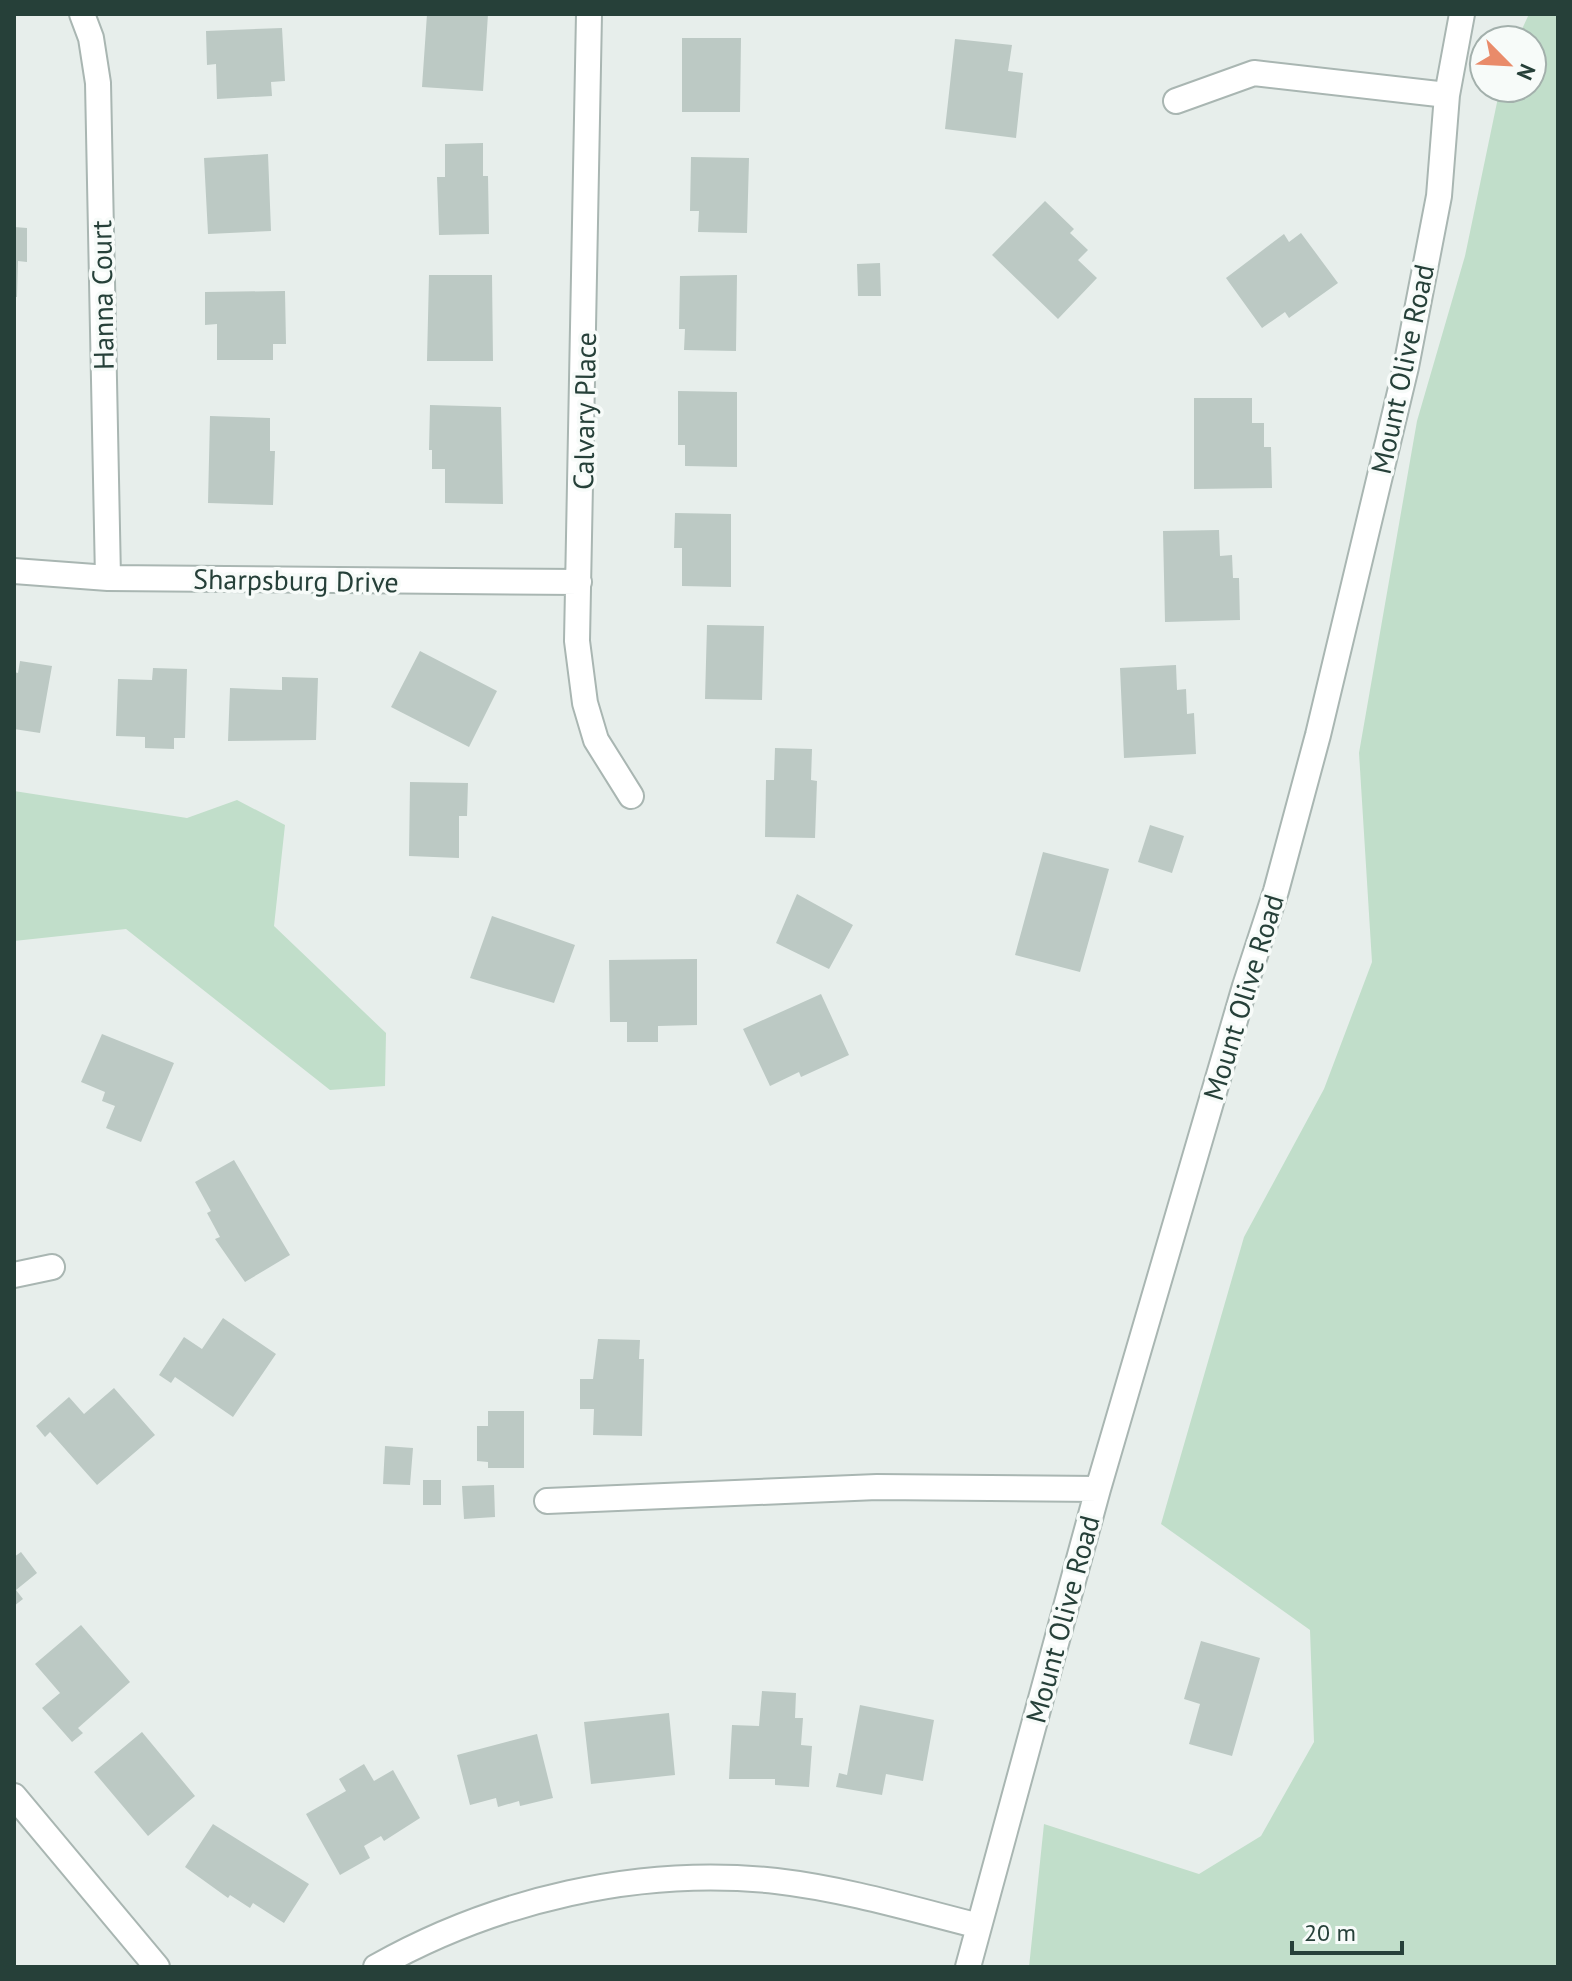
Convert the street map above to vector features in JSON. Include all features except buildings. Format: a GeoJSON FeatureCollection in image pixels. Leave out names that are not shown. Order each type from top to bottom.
{"type":"FeatureCollection","features":[{"type":"Feature","properties":{"kind":"street","name":"Hanna Court"},"geometry":{"type":"LineString","coordinates":[[82,14],[91,38],[98,83],[108,578]]}},
{"type":"Feature","properties":{"kind":"street","name":"Calvary Place"},"geometry":{"type":"LineString","coordinates":[[589,14],[577,641],[585,703],[596,740],[631,796]]}},
{"type":"Feature","properties":{"kind":"street","name":"Mount Olive Road"},"geometry":{"type":"LineString","coordinates":[[968,1967],[1098,1489],[1245,986],[1276,891],[1318,735],[1406,367],[1439,196],[1447,95],[1462,14]]}},
{"type":"Feature","properties":{"kind":"street"},"geometry":{"type":"LineString","coordinates":[[1176,101],[1254,73],[1447,95]]}},
{"type":"Feature","properties":{"kind":"street","name":"Sharpsburg Drive"},"geometry":{"type":"LineString","coordinates":[[14,571],[108,578],[579,582]]}},
{"type":"Feature","properties":{"kind":"street"},"geometry":{"type":"LineString","coordinates":[[14,1275],[52,1267]]}},
{"type":"Feature","properties":{"kind":"street"},"geometry":{"type":"LineString","coordinates":[[547,1501],[877,1487],[1098,1489]]}},
{"type":"Feature","properties":{"kind":"street"},"geometry":{"type":"LineString","coordinates":[[14,1796],[157,1967]]}},
{"type":"Feature","properties":{"kind":"street"},"geometry":{"type":"LineString","coordinates":[[376,1967],[486,1917],[536,1902],[632,1883],[684,1879],[774,1881],[849,1894],[979,1926]]}},
{"type":"Feature","properties":{"kind":"green space"},"geometry":{"type":"Polygon","coordinates":[[[1529,14],[1558,14],[1558,1967],[1029,1967],[1044,1824],[1199,1874],[1261,1836],[1314,1742],[1310,1630],[1161,1524],[1244,1237],[1324,1089],[1372,962],[1359,753],[1417,421],[1465,256],[1497,104],[1548,104],[1548,24],[1524,24],[1529,14]]]}},
{"type":"Feature","properties":{"kind":"green space"},"geometry":{"type":"Polygon","coordinates":[[[14,791],[187,818],[237,800],[285,825],[274,926],[386,1033],[385,1086],[330,1090],[126,929],[14,941],[14,791]]]}}]}
